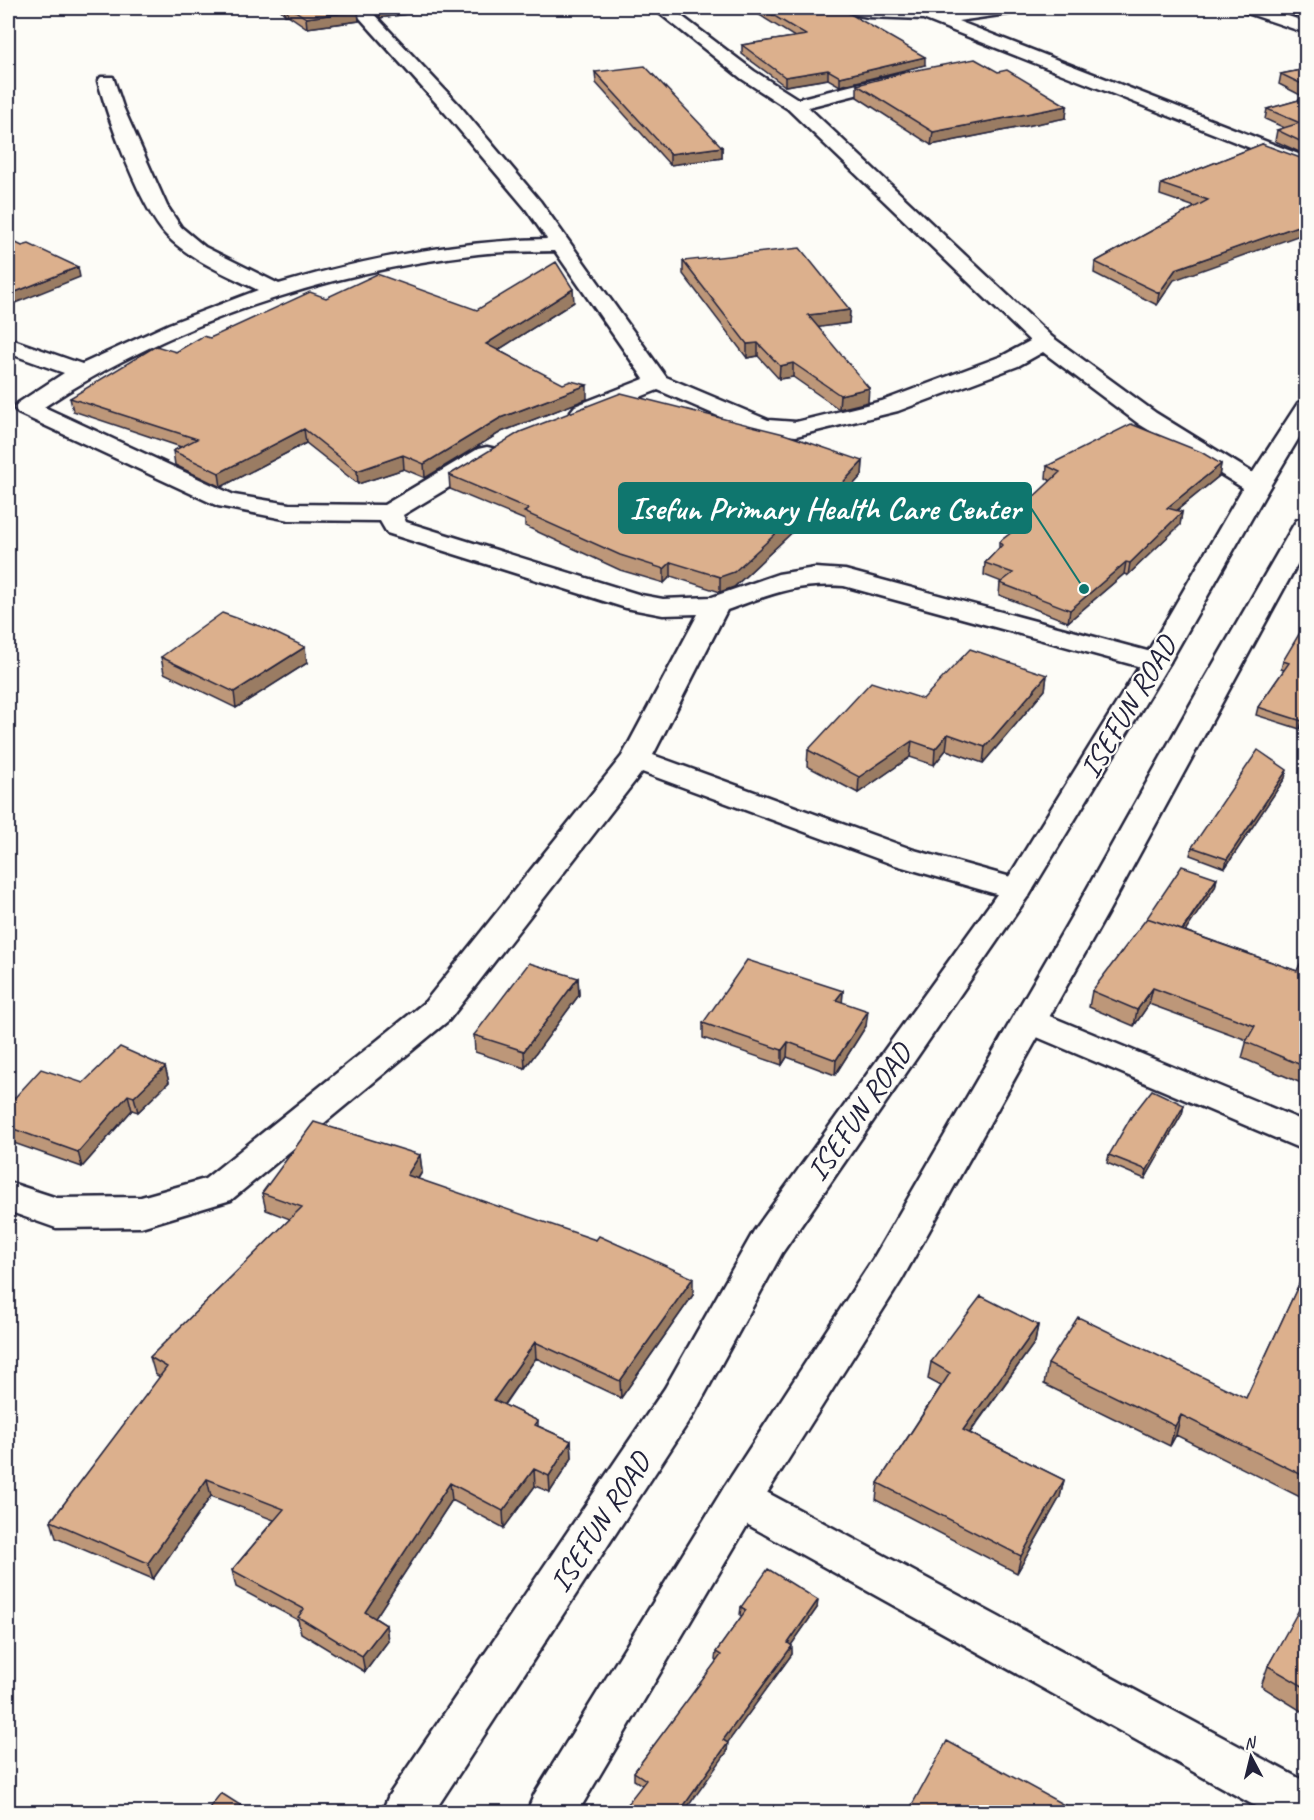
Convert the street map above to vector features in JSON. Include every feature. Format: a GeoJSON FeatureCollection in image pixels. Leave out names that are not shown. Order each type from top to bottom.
{"type":"FeatureCollection","features":[{"type":"Feature","properties":{"kind":"street"},"geometry":{"type":"LineString","coordinates":[[359,8],[453,110],[533,205],[658,382],[764,427],[796,429],[891,406],[1010,361],[1044,342]]}},
{"type":"Feature","properties":{"kind":"street"},"geometry":{"type":"LineString","coordinates":[[849,8],[868,12],[925,15],[1306,164]]}},
{"type":"Feature","properties":{"kind":"street"},"geometry":{"type":"LineString","coordinates":[[936,19],[1014,8]]}},
{"type":"Feature","properties":{"kind":"street"},"geometry":{"type":"LineString","coordinates":[[1250,8],[1306,28]]}},
{"type":"Feature","properties":{"kind":"street"},"geometry":{"type":"LineString","coordinates":[[669,9],[748,75],[795,105],[1044,342],[1081,374],[1158,428],[1257,486]]}},
{"type":"Feature","properties":{"kind":"street"},"geometry":{"type":"LineString","coordinates":[[988,60],[1022,53]]}},
{"type":"Feature","properties":{"kind":"street"},"geometry":{"type":"LineString","coordinates":[[795,105],[920,74]]}},
{"type":"Feature","properties":{"kind":"street"},"geometry":{"type":"LineString","coordinates":[[107,81],[114,107],[157,206],[174,231],[198,251],[276,291]]}},
{"type":"Feature","properties":{"kind":"street"},"geometry":{"type":"LineString","coordinates":[[511,439],[389,513],[289,512],[227,501],[26,408],[83,372],[173,331],[276,291],[405,259],[479,248],[560,244]]}},
{"type":"Feature","properties":{"kind":"street"},"geometry":{"type":"LineString","coordinates":[[8,345],[83,372]]}},
{"type":"Feature","properties":{"kind":"street"},"geometry":{"type":"LineString","coordinates":[[1010,361],[1081,374]]}},
{"type":"Feature","properties":{"kind":"street"},"geometry":{"type":"LineString","coordinates":[[563,419],[658,382]]}},
{"type":"Feature","properties":{"kind":"street","name":"ISEFUN ROAD"},"geometry":{"type":"LineString","coordinates":[[406,1812],[680,1400],[768,1242],[1017,889],[1156,662],[1257,486],[1306,408]]}},
{"type":"Feature","properties":{"kind":"street"},"geometry":{"type":"LineString","coordinates":[[389,513],[396,528],[636,602],[663,607],[716,605],[778,582],[815,576],[845,578],[1156,662]]}},
{"type":"Feature","properties":{"kind":"street"},"geometry":{"type":"LineString","coordinates":[[551,1812],[740,1499],[887,1270],[1030,1020],[1306,526]]}},
{"type":"Feature","properties":{"kind":"street"},"geometry":{"type":"LineString","coordinates":[[8,1196],[56,1213],[141,1212],[218,1190],[437,1011],[636,759],[716,605]]}},
{"type":"Feature","properties":{"kind":"street"},"geometry":{"type":"LineString","coordinates":[[636,759],[903,857],[1017,889]]}},
{"type":"Feature","properties":{"kind":"street"},"geometry":{"type":"LineString","coordinates":[[1030,1020],[1306,1137]]}},
{"type":"Feature","properties":{"kind":"street"},"geometry":{"type":"LineString","coordinates":[[740,1499],[1306,1808]]}},
{"type":"Feature","properties":{"kind":"building"},"geometry":{"type":"Polygon","coordinates":[[[291,8],[356,8],[358,11],[306,18],[291,8]]]}},
{"type":"Feature","properties":{"kind":"building"},"geometry":{"type":"Polygon","coordinates":[[[761,8],[840,8],[925,57],[840,77],[828,70],[785,77],[742,45],[806,35],[761,8]]]}},
{"type":"Feature","properties":{"kind":"building"},"geometry":{"type":"Polygon","coordinates":[[[975,59],[998,72],[1007,70],[1067,106],[933,132],[857,85],[911,71],[975,59]]]}},
{"type":"Feature","properties":{"kind":"building"},"geometry":{"type":"Polygon","coordinates":[[[645,66],[722,147],[670,154],[595,72],[645,66]]]}},
{"type":"Feature","properties":{"kind":"building"},"geometry":{"type":"Polygon","coordinates":[[[1306,69],[1306,86],[1281,74],[1306,69]]]}},
{"type":"Feature","properties":{"kind":"building"},"geometry":{"type":"Polygon","coordinates":[[[1306,98],[1306,144],[1277,130],[1300,123],[1267,109],[1306,98]]]}},
{"type":"Feature","properties":{"kind":"building"},"geometry":{"type":"Polygon","coordinates":[[[1262,144],[1306,160],[1306,223],[1176,269],[1159,293],[1095,262],[1208,200],[1161,184],[1262,144]]]}},
{"type":"Feature","properties":{"kind":"building"},"geometry":{"type":"Polygon","coordinates":[[[8,239],[22,246],[29,244],[78,267],[8,295],[8,239]]]}},
{"type":"Feature","properties":{"kind":"building"},"geometry":{"type":"Polygon","coordinates":[[[800,248],[850,310],[808,315],[869,388],[840,395],[793,363],[780,366],[758,343],[747,344],[683,261],[800,248]]]}},
{"type":"Feature","properties":{"kind":"building"},"geometry":{"type":"Polygon","coordinates":[[[556,262],[573,289],[486,344],[563,384],[571,381],[587,385],[500,418],[424,464],[403,455],[357,471],[304,429],[219,473],[173,451],[197,439],[70,398],[156,346],[176,352],[203,336],[210,338],[310,292],[326,298],[377,274],[477,310],[556,262]]]}},
{"type":"Feature","properties":{"kind":"building"},"geometry":{"type":"Polygon","coordinates":[[[621,393],[784,434],[863,461],[832,494],[828,492],[825,496],[819,494],[734,572],[720,577],[671,562],[664,569],[620,555],[524,512],[529,509],[449,475],[520,432],[621,393]]]}},
{"type":"Feature","properties":{"kind":"building"},"geometry":{"type":"Polygon","coordinates":[[[1131,424],[1201,452],[1221,464],[1167,508],[1182,512],[1130,563],[1126,562],[1070,610],[1000,583],[1013,573],[985,563],[1002,545],[999,542],[1025,522],[1012,517],[1060,472],[1047,466],[1131,424]]]}},
{"type":"Feature","properties":{"kind":"building"},"geometry":{"type":"Polygon","coordinates":[[[222,613],[265,628],[305,647],[234,692],[161,657],[222,613]]]}},
{"type":"Feature","properties":{"kind":"building"},"geometry":{"type":"Polygon","coordinates":[[[1302,629],[1306,630],[1306,714],[1302,721],[1258,707],[1289,663],[1283,661],[1302,629]]]}},
{"type":"Feature","properties":{"kind":"building"},"geometry":{"type":"Polygon","coordinates":[[[970,649],[1047,675],[985,747],[948,734],[935,749],[912,741],[859,777],[808,750],[871,682],[923,699],[970,649]]]}},
{"type":"Feature","properties":{"kind":"building"},"geometry":{"type":"Polygon","coordinates":[[[1258,750],[1287,770],[1227,859],[1192,847],[1258,750]]]}},
{"type":"Feature","properties":{"kind":"building"},"geometry":{"type":"Polygon","coordinates":[[[1182,866],[1217,878],[1182,930],[1147,918],[1182,866]]]}},
{"type":"Feature","properties":{"kind":"building"},"geometry":{"type":"Polygon","coordinates":[[[1147,918],[1297,971],[1306,951],[1306,1067],[1246,1042],[1255,1026],[1153,988],[1137,1010],[1092,991],[1147,918]]]}},
{"type":"Feature","properties":{"kind":"building"},"geometry":{"type":"Polygon","coordinates":[[[747,960],[843,991],[836,1000],[868,1011],[836,1060],[788,1042],[782,1050],[703,1023],[747,960]]]}},
{"type":"Feature","properties":{"kind":"building"},"geometry":{"type":"Polygon","coordinates":[[[529,963],[578,978],[524,1051],[474,1035],[529,963]]]}},
{"type":"Feature","properties":{"kind":"building"},"geometry":{"type":"Polygon","coordinates":[[[120,1047],[165,1067],[134,1097],[128,1095],[78,1152],[8,1127],[8,1105],[41,1069],[83,1083],[120,1047]]]}},
{"type":"Feature","properties":{"kind":"building"},"geometry":{"type":"Polygon","coordinates":[[[1152,1090],[1184,1105],[1147,1170],[1109,1155],[1131,1117],[1152,1090]]]}},
{"type":"Feature","properties":{"kind":"building"},"geometry":{"type":"Polygon","coordinates":[[[314,1122],[420,1155],[407,1175],[596,1240],[599,1236],[693,1278],[620,1381],[535,1342],[494,1400],[538,1421],[535,1425],[571,1441],[549,1476],[534,1469],[503,1511],[450,1483],[365,1612],[386,1625],[362,1656],[298,1617],[304,1609],[232,1570],[284,1509],[207,1479],[148,1563],[51,1521],[167,1367],[150,1357],[302,1207],[262,1193],[314,1122]]]}},
{"type":"Feature","properties":{"kind":"building"},"geometry":{"type":"Polygon","coordinates":[[[1306,1269],[1306,1477],[1181,1415],[1175,1426],[1048,1364],[1078,1317],[1246,1398],[1306,1269]]]}},
{"type":"Feature","properties":{"kind":"building"},"geometry":{"type":"Polygon","coordinates":[[[981,1296],[1038,1325],[963,1430],[1064,1480],[1021,1556],[878,1483],[950,1373],[931,1362],[981,1296]]]}},
{"type":"Feature","properties":{"kind":"building"},"geometry":{"type":"Polygon","coordinates":[[[768,1569],[818,1600],[788,1643],[792,1646],[723,1740],[728,1743],[680,1811],[683,1812],[621,1812],[646,1780],[634,1772],[721,1655],[716,1652],[746,1610],[741,1607],[768,1569]]]}},
{"type":"Feature","properties":{"kind":"building"},"geometry":{"type":"Polygon","coordinates":[[[1306,1600],[1306,1688],[1268,1666],[1306,1600]]]}},
{"type":"Feature","properties":{"kind":"building"},"geometry":{"type":"Polygon","coordinates":[[[947,1741],[1077,1812],[908,1812],[947,1741]]]}},
{"type":"Feature","properties":{"kind":"building"},"geometry":{"type":"Polygon","coordinates":[[[221,1793],[251,1812],[206,1812],[221,1793]]]}},
{"type":"Feature","properties":{"kind":"place","name":"Isefun Primary Health Care Center"},"geometry":{"type":"Point","coordinates":[1084,589]}}]}
